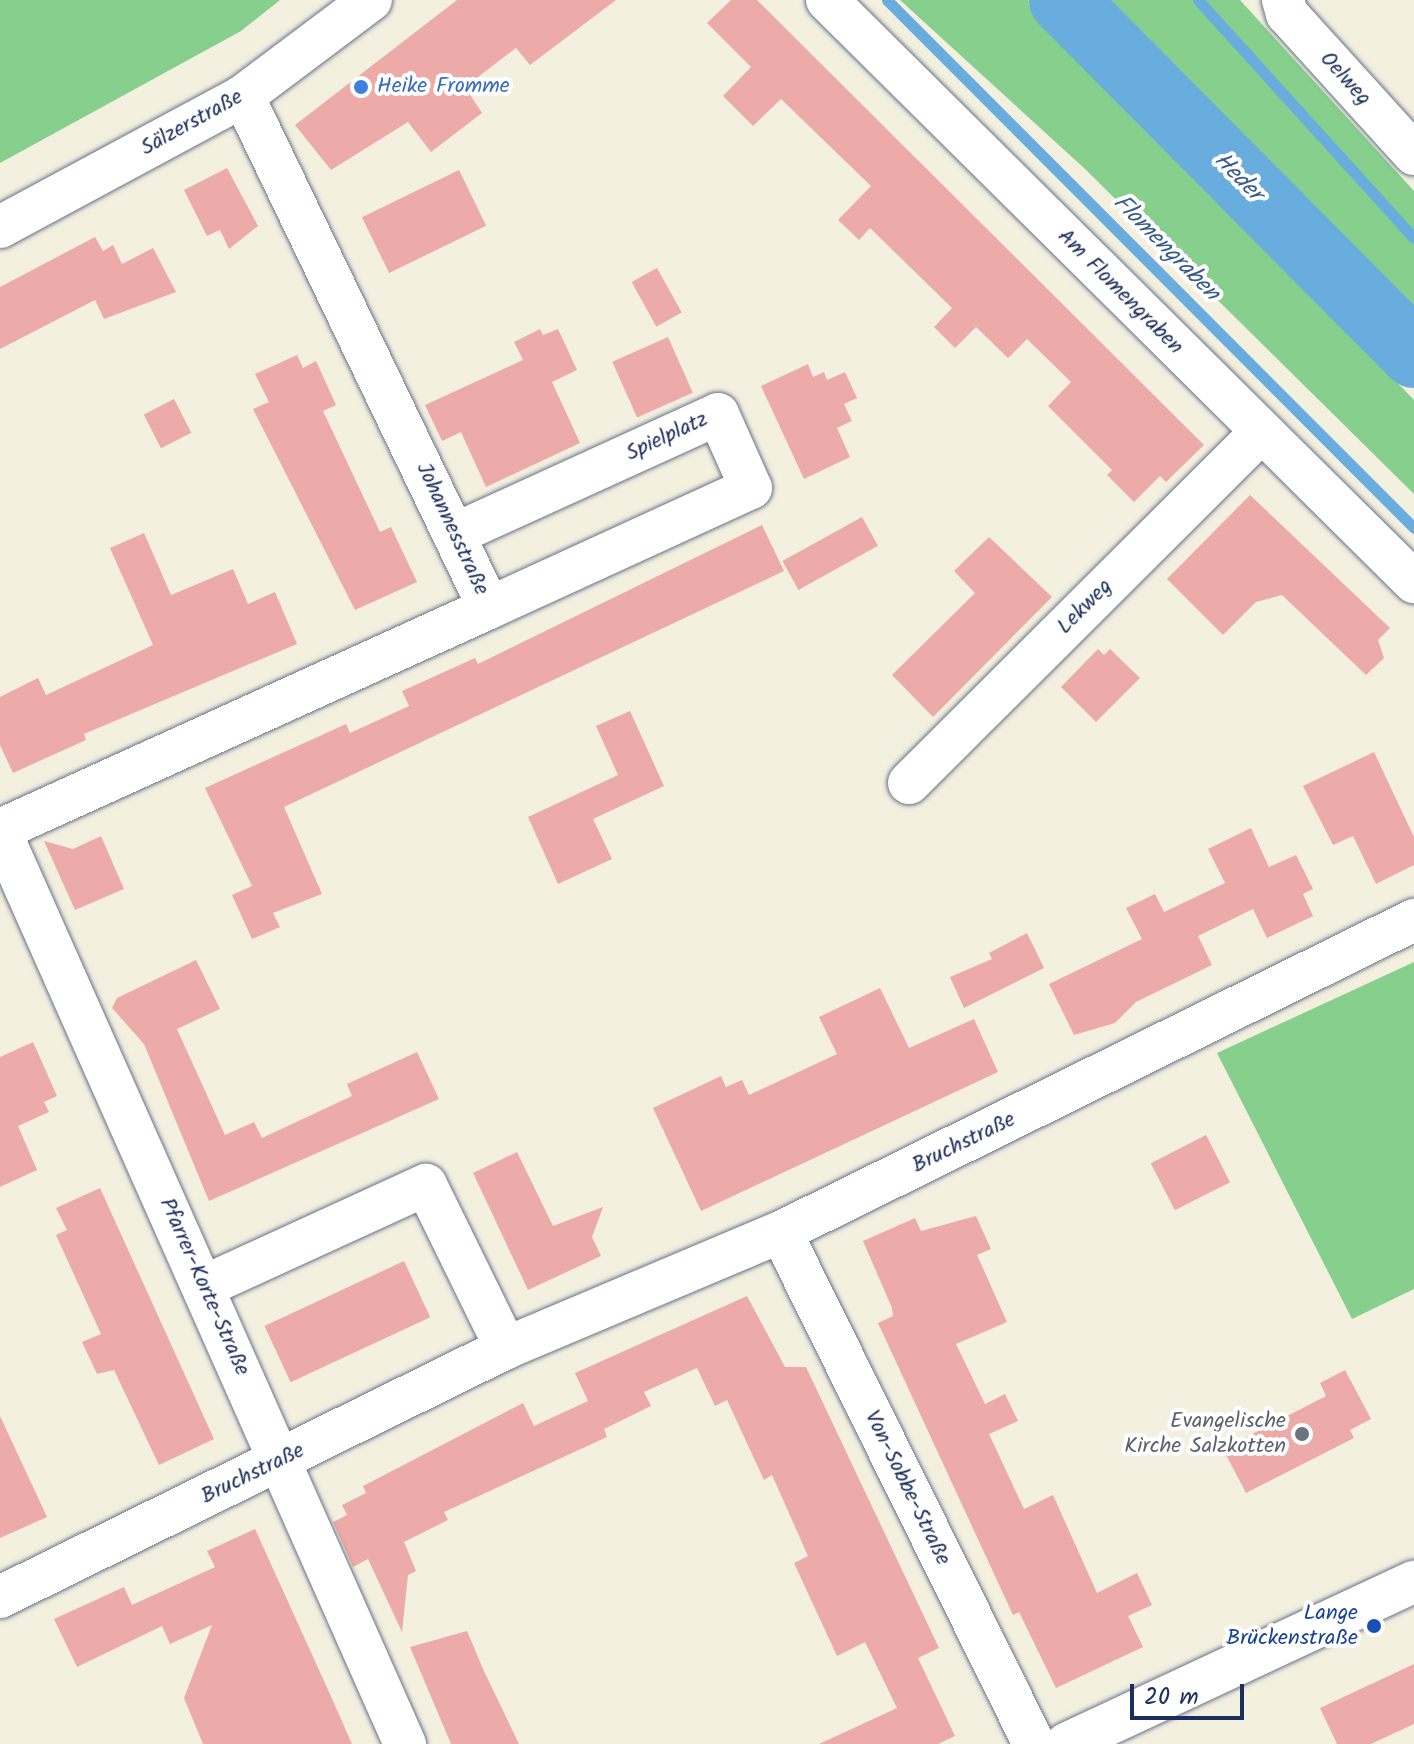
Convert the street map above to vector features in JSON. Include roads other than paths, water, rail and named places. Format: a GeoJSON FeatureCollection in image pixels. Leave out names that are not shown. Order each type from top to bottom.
{"type":"FeatureCollection","features":[{"type":"Feature","properties":{"kind":"street","name":"Sälzerstraße"},"geometry":{"type":"LineString","coordinates":[[0,227],[243,96],[371,0]]}},
{"type":"Feature","properties":{"kind":"street","name":"Am Flomengraben"},"geometry":{"type":"LineString","coordinates":[[827,0],[1414,582]]}},
{"type":"Feature","properties":{"kind":"street","name":"Oelweg"},"geometry":{"type":"LineString","coordinates":[[1283,0],[1287,14],[1414,154]]}},
{"type":"Feature","properties":{"kind":"street","name":"Johannesstraße"},"geometry":{"type":"LineString","coordinates":[[0,831],[489,608],[243,96]]}},
{"type":"Feature","properties":{"kind":"street","name":"Spielplatz"},"geometry":{"type":"LineString","coordinates":[[455,534],[718,414],[751,488],[489,608]]}},
{"type":"Feature","properties":{"kind":"street","name":"Lekweg"},"geometry":{"type":"LineString","coordinates":[[909,783],[1261,432]]}},
{"type":"Feature","properties":{"kind":"street","name":"Pfarrer-Korte-Straße"},"geometry":{"type":"LineString","coordinates":[[0,831],[205,1286],[405,1744]]}},
{"type":"Feature","properties":{"kind":"street","name":"Bruchstraße"},"geometry":{"type":"LineString","coordinates":[[0,1597],[506,1348],[781,1232],[1414,920]]}},
{"type":"Feature","properties":{"kind":"street"},"geometry":{"type":"LineString","coordinates":[[205,1286],[426,1185],[506,1348]]}},
{"type":"Feature","properties":{"kind":"street","name":"Von-Sobbe-Straße"},"geometry":{"type":"LineString","coordinates":[[781,1232],[1034,1744]]}},
{"type":"Feature","properties":{"kind":"street"},"geometry":{"type":"LineString","coordinates":[[1066,1744],[1414,1582]]}},
{"type":"Feature","properties":{"kind":"waterway","name":"Flomengraben"},"geometry":{"type":"LineString","coordinates":[[887,0],[1414,528]]}},
{"type":"Feature","properties":{"kind":"waterway","name":"Heder"},"geometry":{"type":"LineString","coordinates":[[1063,0],[1414,354]]}},
{"type":"Feature","properties":{"kind":"waterway"},"geometry":{"type":"LineString","coordinates":[[1198,0],[1414,238]]}},
{"type":"Feature","properties":{"kind":"place","name":"Heike Fromme"},"geometry":{"type":"Point","coordinates":[361,87]}},
{"type":"Feature","properties":{"kind":"place","name":"Evangelische Kirche Salzkotten"},"geometry":{"type":"Point","coordinates":[1302,1434]}},
{"type":"Feature","properties":{"kind":"place","name":"Lange Brückenstraße"},"geometry":{"type":"Point","coordinates":[1374,1626]}}]}
